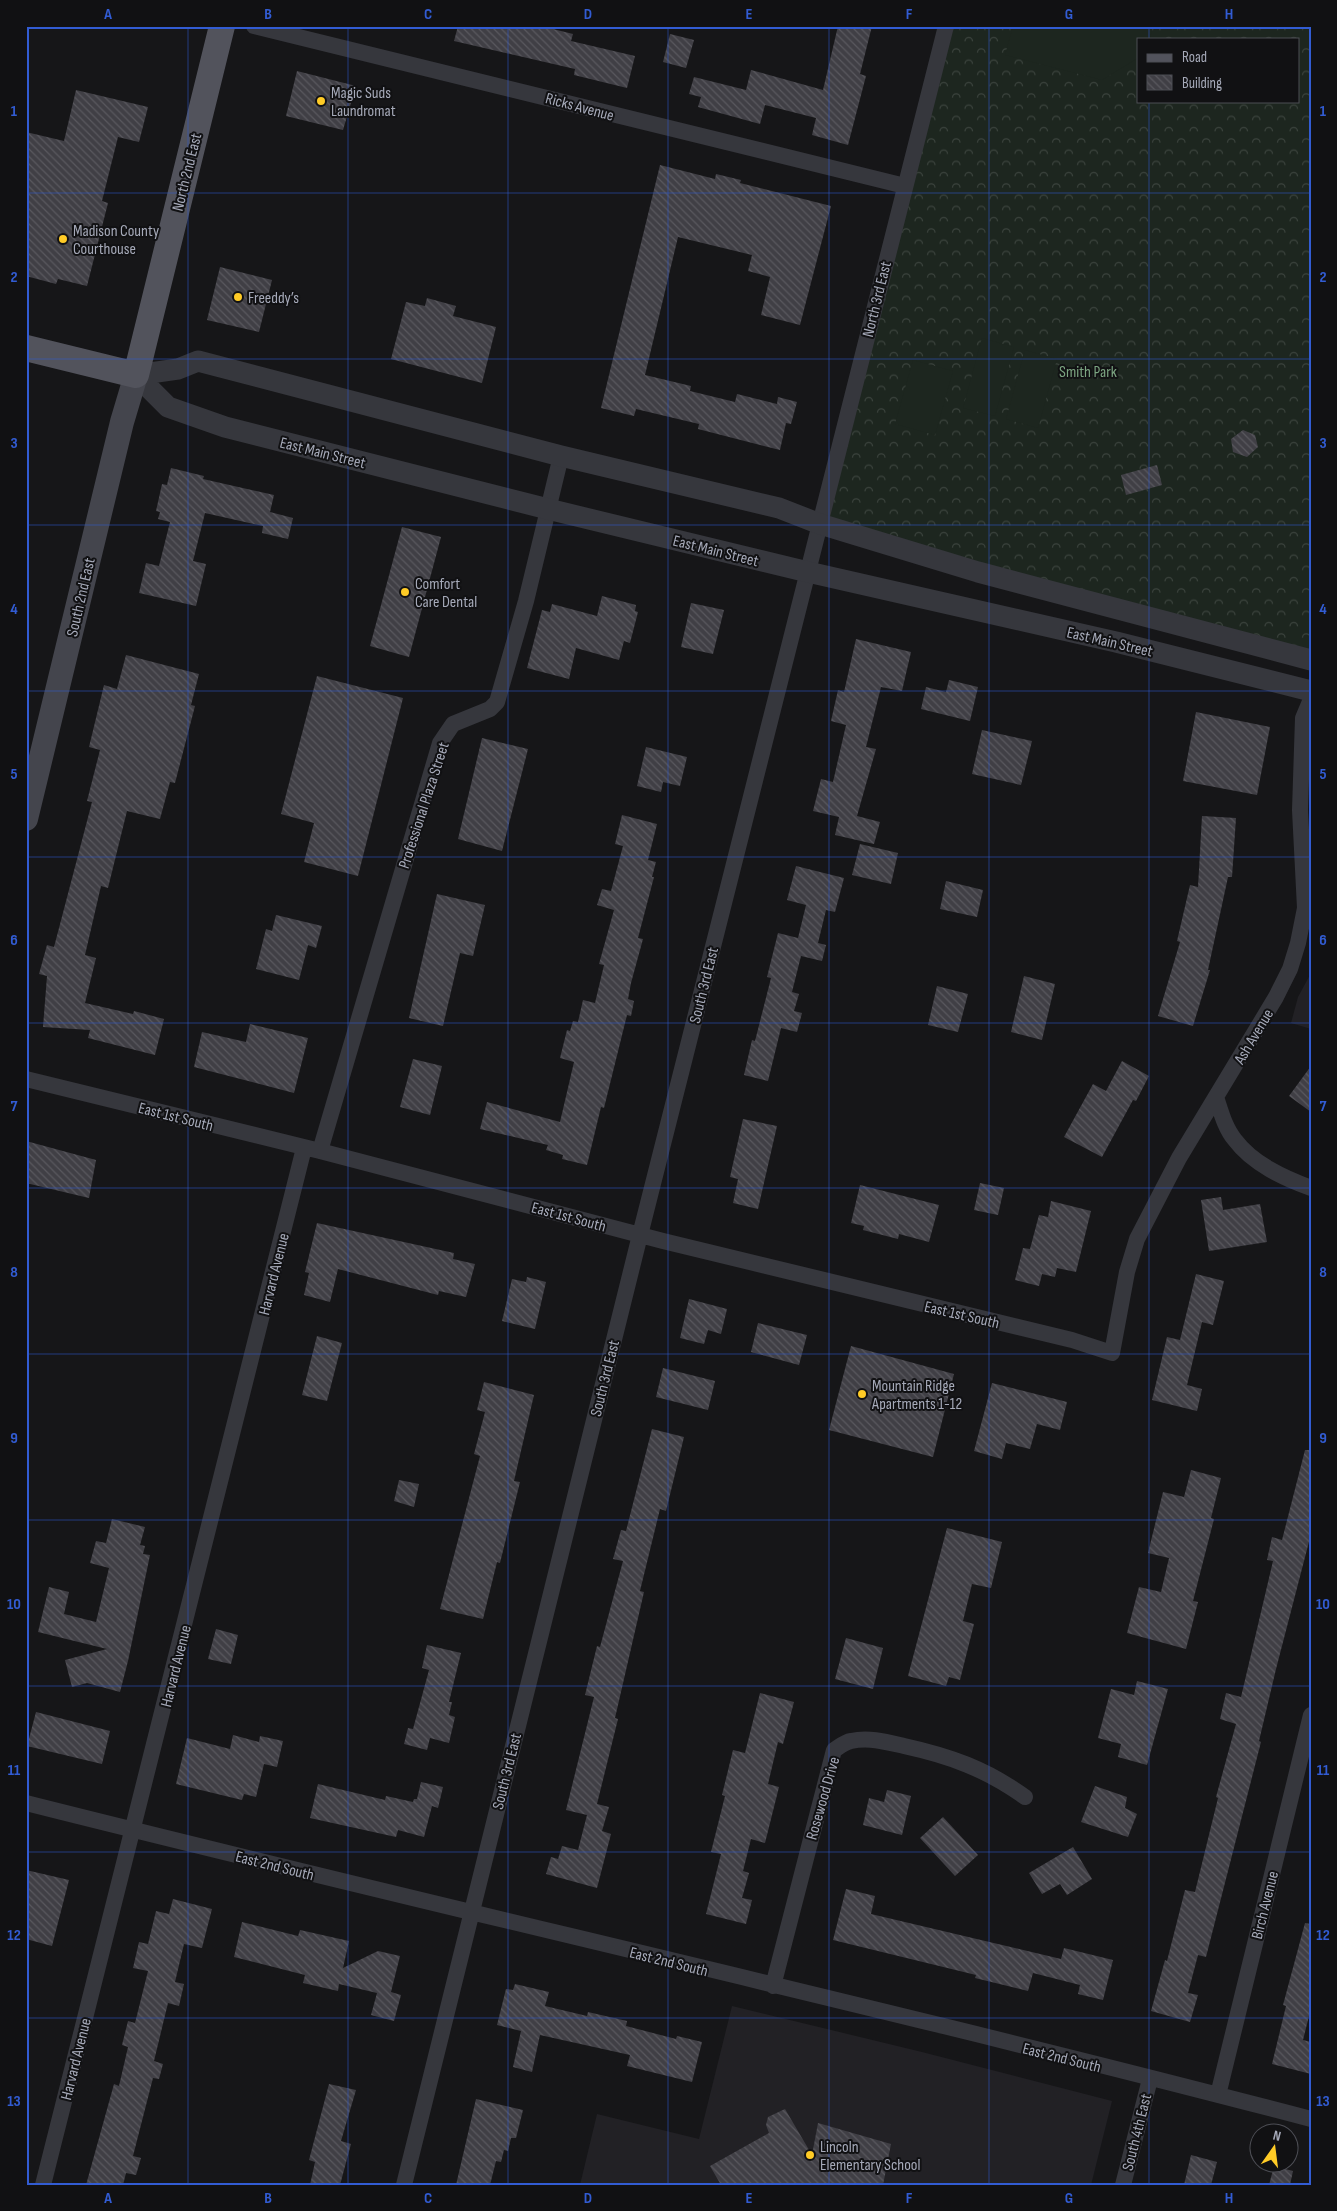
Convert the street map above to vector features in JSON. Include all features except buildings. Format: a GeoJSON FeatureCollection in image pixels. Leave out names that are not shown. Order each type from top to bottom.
{"type":"FeatureCollection","features":[{"type":"Feature","properties":{"kind":"main road","name":"North 2nd East"},"geometry":{"type":"LineString","coordinates":[[136,375],[222,26]]}},
{"type":"Feature","properties":{"kind":"main road","name":"East Main Street"},"geometry":{"type":"LineString","coordinates":[[26,348],[136,375]]}},
{"type":"Feature","properties":{"kind":"main road","name":"South 2nd East"},"geometry":{"type":"LineString","coordinates":[[26,820],[122,422],[136,375]]}},
{"type":"Feature","properties":{"kind":"street","name":"Ricks Avenue"},"geometry":{"type":"LineString","coordinates":[[254,26],[905,186]]}},
{"type":"Feature","properties":{"kind":"street","name":"North 3rd East"},"geometry":{"type":"LineString","coordinates":[[808,572],[946,26]]}},
{"type":"Feature","properties":{"kind":"street","name":"East Main Street"},"geometry":{"type":"LineString","coordinates":[[136,375],[178,369],[198,361],[560,456],[779,508],[820,524],[978,572],[1311,660]]}},
{"type":"Feature","properties":{"kind":"street","name":"East Main Street"},"geometry":{"type":"LineString","coordinates":[[136,375],[168,407],[225,426],[548,509],[808,572],[1116,642],[1311,691]]}},
{"type":"Feature","properties":{"kind":"street","name":"Professional Plaza Street"},"geometry":{"type":"LineString","coordinates":[[312,1149],[440,743],[453,724],[490,709],[497,702],[526,601],[560,456]]}},
{"type":"Feature","properties":{"kind":"street","name":"South 3rd East"},"geometry":{"type":"LineString","coordinates":[[404,2185],[640,1235],[808,572]]}},
{"type":"Feature","properties":{"kind":"street","name":"Ash Avenue"},"geometry":{"type":"LineString","coordinates":[[1112,1353],[1126,1272],[1137,1239],[1179,1158],[1276,997],[1290,969],[1298,943],[1305,908],[1300,810],[1303,718],[1311,698]]}},
{"type":"Feature","properties":{"kind":"street","name":"East 1st South"},"geometry":{"type":"LineString","coordinates":[[26,1079],[312,1149],[640,1235],[1072,1340],[1112,1353]]}},
{"type":"Feature","properties":{"kind":"street"},"geometry":{"type":"LineString","coordinates":[[1216,1098],[1224,1121],[1235,1141],[1272,1171],[1311,1188]]}},
{"type":"Feature","properties":{"kind":"street","name":"Harvard Avenue"},"geometry":{"type":"LineString","coordinates":[[43,2185],[133,1830],[312,1149]]}},
{"type":"Feature","properties":{"kind":"street","name":"Birch Avenue"},"geometry":{"type":"LineString","coordinates":[[1218,2095],[1311,1715]]}},
{"type":"Feature","properties":{"kind":"street","name":"Rosewood Drive"},"geometry":{"type":"LineString","coordinates":[[773,1986],[834,1750],[849,1741],[878,1740],[945,1755],[982,1770],[1025,1797]]}},
{"type":"Feature","properties":{"kind":"street","name":"East 2nd South"},"geometry":{"type":"LineString","coordinates":[[26,1803],[471,1913],[804,1992],[1311,2119]]}},
{"type":"Feature","properties":{"kind":"street","name":"South 4th East"},"geometry":{"type":"LineString","coordinates":[[1123,2185],[1150,2079]]}},
{"type":"Feature","properties":{"kind":"shaded area"},"geometry":{"type":"Polygon","coordinates":[[[1311,973],[1311,1029],[1291,1023],[1298,997],[1311,973]]]}},
{"type":"Feature","properties":{"kind":"shaded area"},"geometry":{"type":"Polygon","coordinates":[[[732,2006],[1112,2101],[1091,2185],[580,2185],[597,2114],[699,2139],[732,2006]]]}},
{"type":"Feature","properties":{"kind":"green space","name":"Smith Park"},"geometry":{"type":"Polygon","coordinates":[[[946,26],[1311,26],[1311,655],[820,524],[946,26]]]}},
{"type":"Feature","properties":{"kind":"green space"},"geometry":{"type":"Polygon","coordinates":[[[1013,26],[1153,26],[1150,38],[1137,38],[1137,59],[1102,80],[1005,55],[1013,26]]]}},
{"type":"Feature","properties":{"kind":"green space"},"geometry":{"type":"Polygon","coordinates":[[[982,338],[1014,347],[995,416],[963,408],[982,338]]]}},
{"type":"Feature","properties":{"kind":"green space"},"geometry":{"type":"Polygon","coordinates":[[[1025,350],[1057,359],[1038,428],[1006,419],[1025,350]]]}},
{"type":"Feature","properties":{"kind":"green space"},"geometry":{"type":"Polygon","coordinates":[[[913,360],[953,371],[935,435],[895,424],[913,360]]]}},
{"type":"Feature","properties":{"kind":"place","name":"Magic Suds Laundromat"},"geometry":{"type":"Point","coordinates":[321,101]}},
{"type":"Feature","properties":{"kind":"place","name":"Madison County Courthouse"},"geometry":{"type":"Point","coordinates":[63,239]}},
{"type":"Feature","properties":{"kind":"place","name":"Freeddy’s"},"geometry":{"type":"Point","coordinates":[238,297]}},
{"type":"Feature","properties":{"kind":"place","name":"Comfort Care Dental"},"geometry":{"type":"Point","coordinates":[405,592]}},
{"type":"Feature","properties":{"kind":"place","name":"Mountain Ridge Apartments 1-12"},"geometry":{"type":"Point","coordinates":[862,1394]}},
{"type":"Feature","properties":{"kind":"place","name":"Lincoln Elementary School"},"geometry":{"type":"Point","coordinates":[810,2155]}}]}
